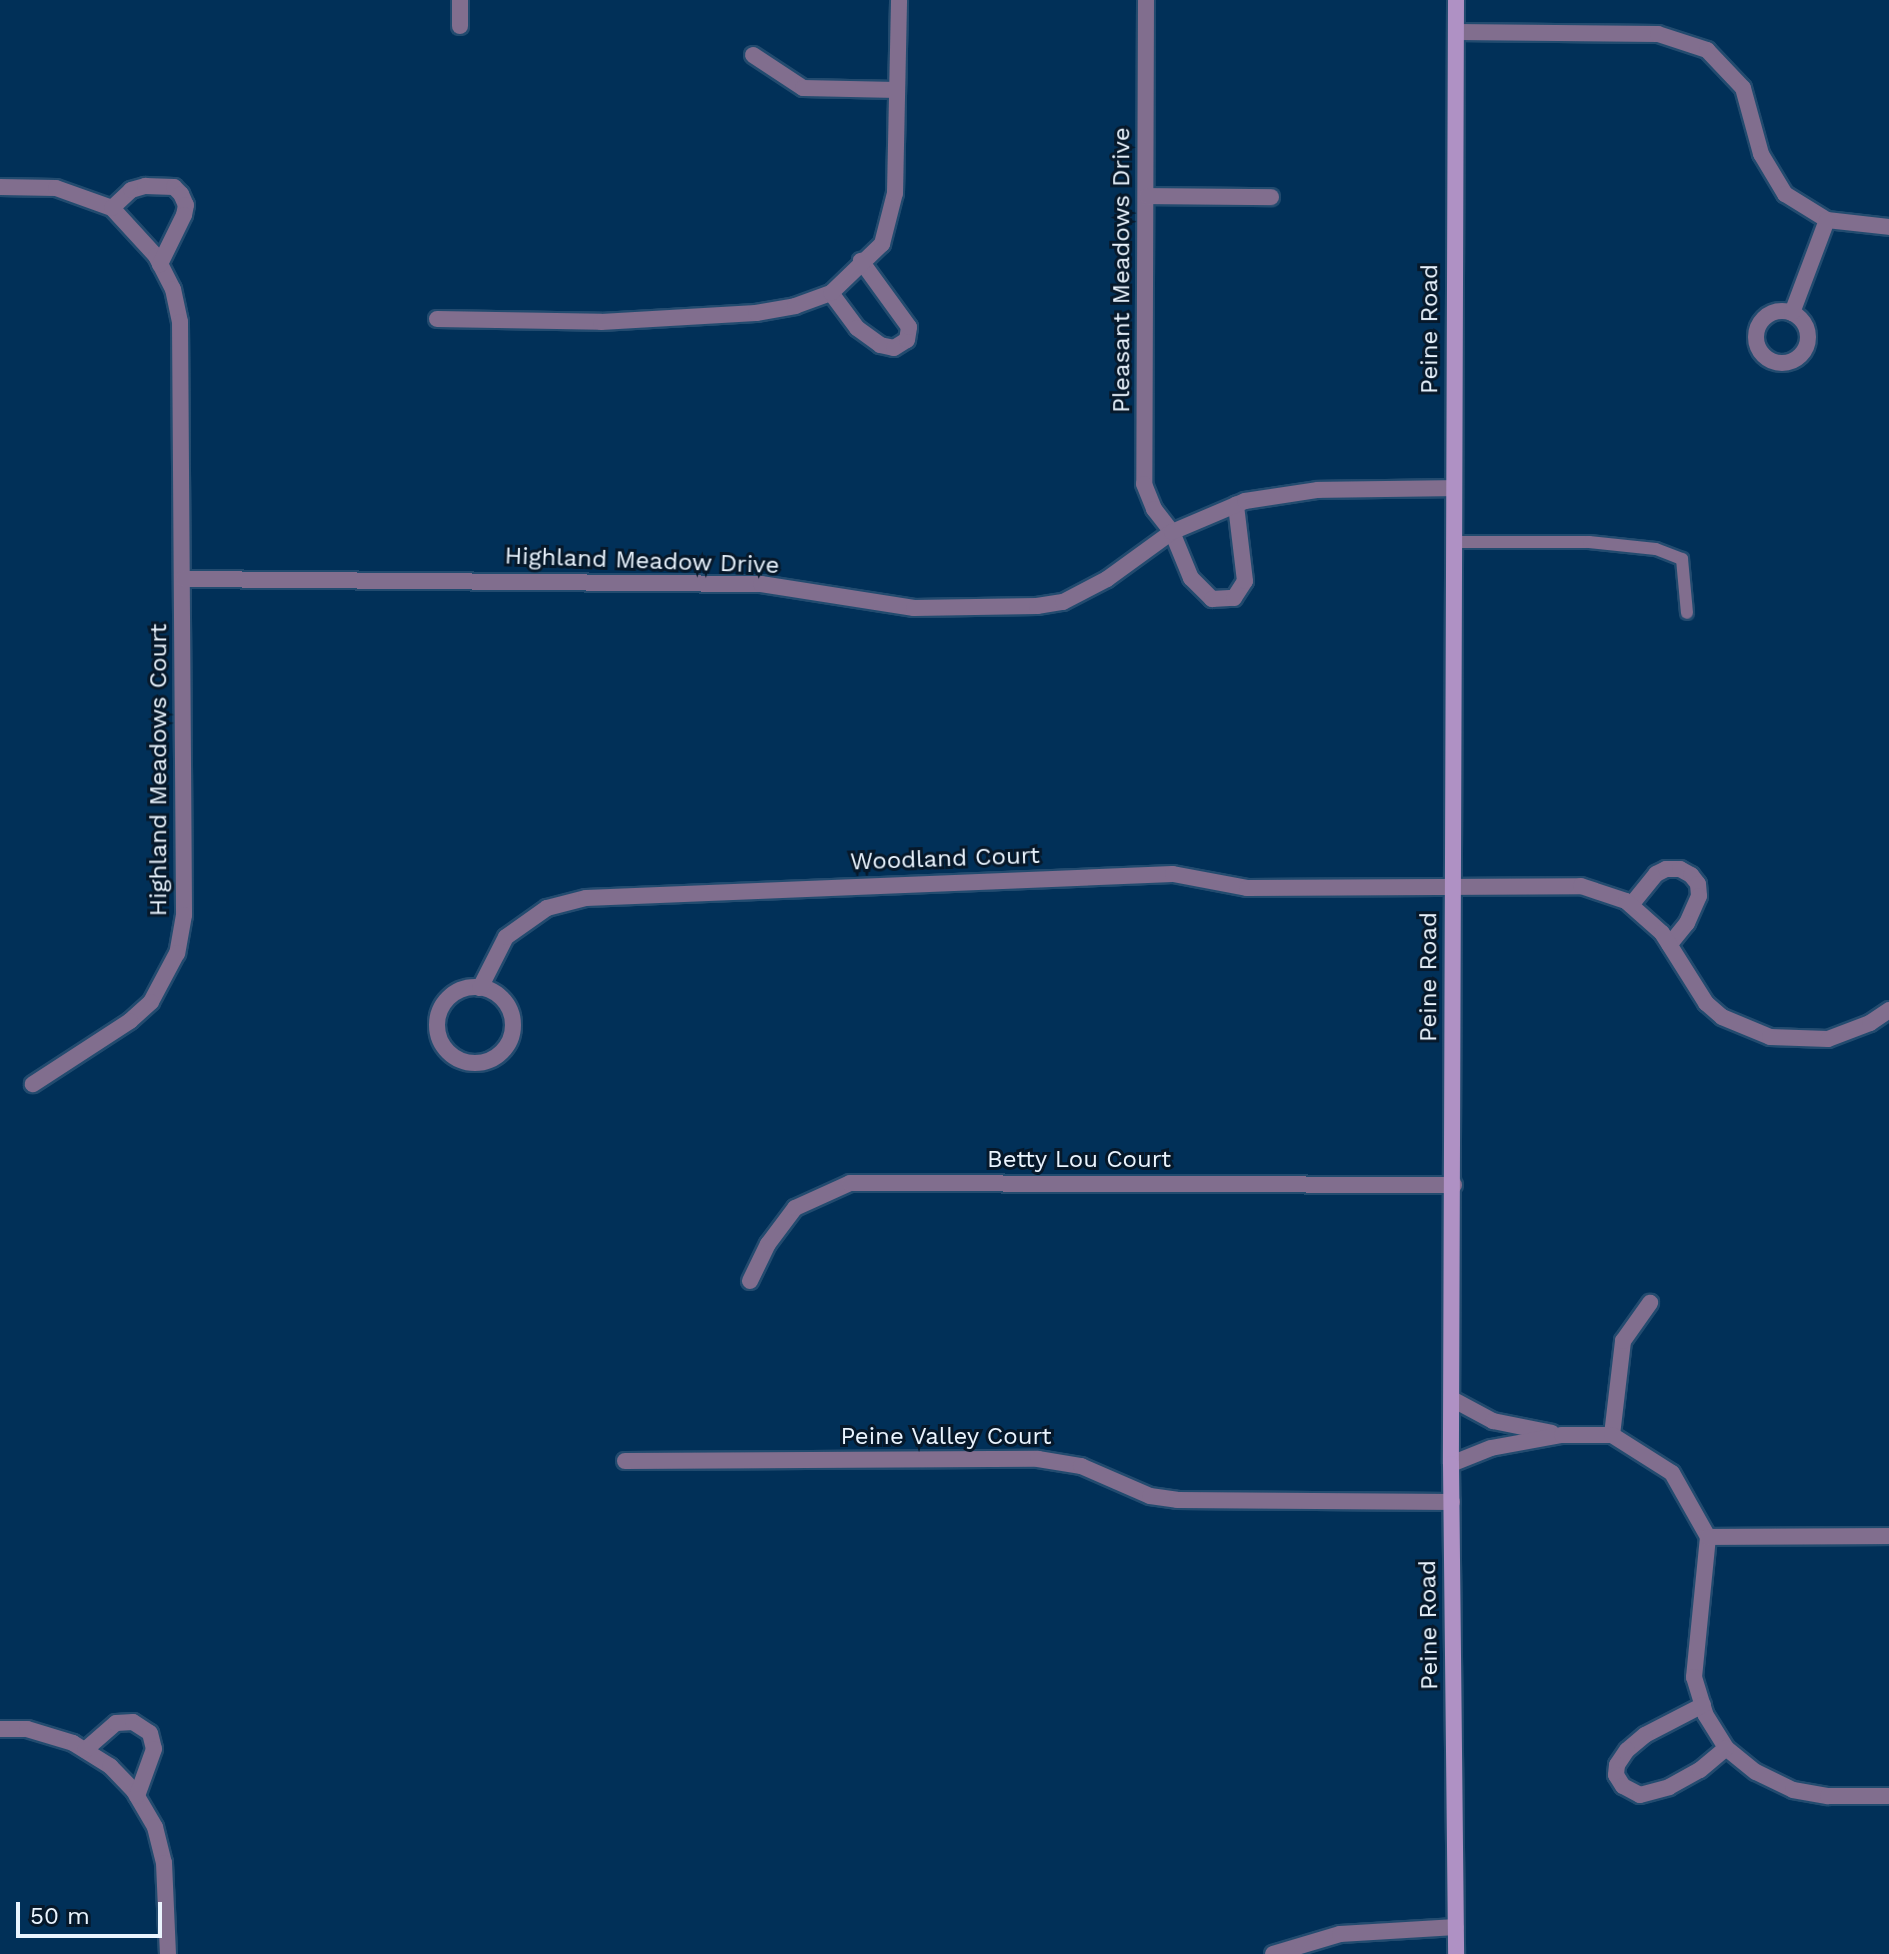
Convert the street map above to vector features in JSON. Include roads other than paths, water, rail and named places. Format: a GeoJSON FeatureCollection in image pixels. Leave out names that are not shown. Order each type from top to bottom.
{"type":"FeatureCollection","features":[{"type":"Feature","properties":{"kind":"street"},"geometry":{"type":"LineString","coordinates":[[460,0],[460,26]]}},
{"type":"Feature","properties":{"kind":"street"},"geometry":{"type":"LineString","coordinates":[[437,319],[601,322],[756,313],[795,306],[831,293],[882,244],[895,193],[899,0]]}},
{"type":"Feature","properties":{"kind":"street","name":"Pleasant Meadows Drive"},"geometry":{"type":"LineString","coordinates":[[1146,0],[1144,484],[1154,509],[1172,532]]}},
{"type":"Feature","properties":{"kind":"street","name":"Peine Road"},"geometry":{"type":"LineString","coordinates":[[1456,0],[1451,1464],[1456,1954]]}},
{"type":"Feature","properties":{"kind":"street"},"geometry":{"type":"LineString","coordinates":[[1456,32],[1658,34],[1707,50],[1743,88],[1761,154],[1785,194],[1827,220],[1889,227]]}},
{"type":"Feature","properties":{"kind":"street"},"geometry":{"type":"LineString","coordinates":[[753,55],[803,88],[897,90]]}},
{"type":"Feature","properties":{"kind":"street"},"geometry":{"type":"LineString","coordinates":[[0,187],[56,188],[112,208],[131,190],[145,186],[174,187],[186,205],[160,264]]}},
{"type":"Feature","properties":{"kind":"street"},"geometry":{"type":"LineString","coordinates":[[1147,196],[1271,197]]}},
{"type":"Feature","properties":{"kind":"street","name":"Highland Meadows Court"},"geometry":{"type":"LineString","coordinates":[[33,1084],[130,1021],[151,1002],[177,953],[184,915],[180,322],[173,289],[160,264],[112,208]]}},
{"type":"Feature","properties":{"kind":"street"},"geometry":{"type":"LineString","coordinates":[[1792,313],[1827,220]]}},
{"type":"Feature","properties":{"kind":"street"},"geometry":{"type":"LineString","coordinates":[[831,293],[857,328],[880,345],[894,348],[907,340],[909,327],[861,261]]}},
{"type":"Feature","properties":{"kind":"street","name":"Highland Meadow Drive"},"geometry":{"type":"LineString","coordinates":[[184,579],[761,584],[914,608],[1037,606],[1063,602],[1107,579],[1172,532],[1236,505],[1318,490],[1453,488]]}},
{"type":"Feature","properties":{"kind":"street"},"geometry":{"type":"LineString","coordinates":[[1172,532],[1191,578],[1212,599],[1234,598],[1245,581],[1236,505]]}},
{"type":"Feature","properties":{"kind":"street"},"geometry":{"type":"LineString","coordinates":[[1669,945],[1687,923],[1699,896],[1698,884],[1691,875],[1680,869],[1666,869],[1656,874],[1631,905],[1662,933],[1669,945],[1694,987],[1722,1017],[1770,1037],[1828,1039],[1870,1023],[1889,1010]]}},
{"type":"Feature","properties":{"kind":"street","name":"Woodland Court"},"geometry":{"type":"LineString","coordinates":[[480,988],[506,937],[547,908],[586,898],[1173,874],[1247,888],[1581,886],[1631,905]]}},
{"type":"Feature","properties":{"kind":"street"},"geometry":{"type":"LineString","coordinates":[[465,988],[480,988],[505,1002],[512,1016],[513,1031],[508,1045],[498,1056],[484,1062],[469,1063],[455,1058],[444,1048],[437,1020],[452,995],[465,988]]}},
{"type":"Feature","properties":{"kind":"street","name":"Betty Lou Court"},"geometry":{"type":"LineString","coordinates":[[750,1281],[768,1244],[795,1208],[850,1183],[1454,1185]]}},
{"type":"Feature","properties":{"kind":"street"},"geometry":{"type":"LineString","coordinates":[[1612,1435],[1623,1341],[1650,1303]]}},
{"type":"Feature","properties":{"kind":"street"},"geometry":{"type":"LineString","coordinates":[[1452,1399],[1493,1421],[1562,1435]]}},
{"type":"Feature","properties":{"kind":"street"},"geometry":{"type":"LineString","coordinates":[[1451,1464],[1491,1448],[1562,1435],[1612,1435],[1672,1473],[1708,1537],[1694,1677],[1703,1705],[1726,1748],[1756,1772],[1793,1790],[1828,1796],[1889,1796]]}},
{"type":"Feature","properties":{"kind":"street","name":"Peine Valley Court"},"geometry":{"type":"LineString","coordinates":[[625,1461],[1038,1459],[1081,1466],[1150,1496],[1177,1500],[1452,1502]]}},
{"type":"Feature","properties":{"kind":"street"},"geometry":{"type":"LineString","coordinates":[[1708,1537],[1889,1536]]}},
{"type":"Feature","properties":{"kind":"street"},"geometry":{"type":"LineString","coordinates":[[1703,1705],[1645,1735],[1627,1750],[1617,1765],[1616,1775],[1623,1786],[1640,1795],[1700,1770],[1726,1748]]}},
{"type":"Feature","properties":{"kind":"street"},"geometry":{"type":"LineString","coordinates":[[85,1750],[116,1723],[133,1722],[150,1733],[154,1749],[137,1796]]}},
{"type":"Feature","properties":{"kind":"street"},"geometry":{"type":"LineString","coordinates":[[0,1729],[27,1729],[85,1750],[110,1766],[137,1796],[155,1827],[164,1863],[168,1954]]}},
{"type":"Feature","properties":{"kind":"street"},"geometry":{"type":"LineString","coordinates":[[1273,1954],[1340,1934],[1456,1927]]}},
{"type":"Feature","properties":{"kind":"lane"},"geometry":{"type":"LineString","coordinates":[[1453,542],[1589,542],[1656,549],[1682,559],[1687,613]]}}]}
